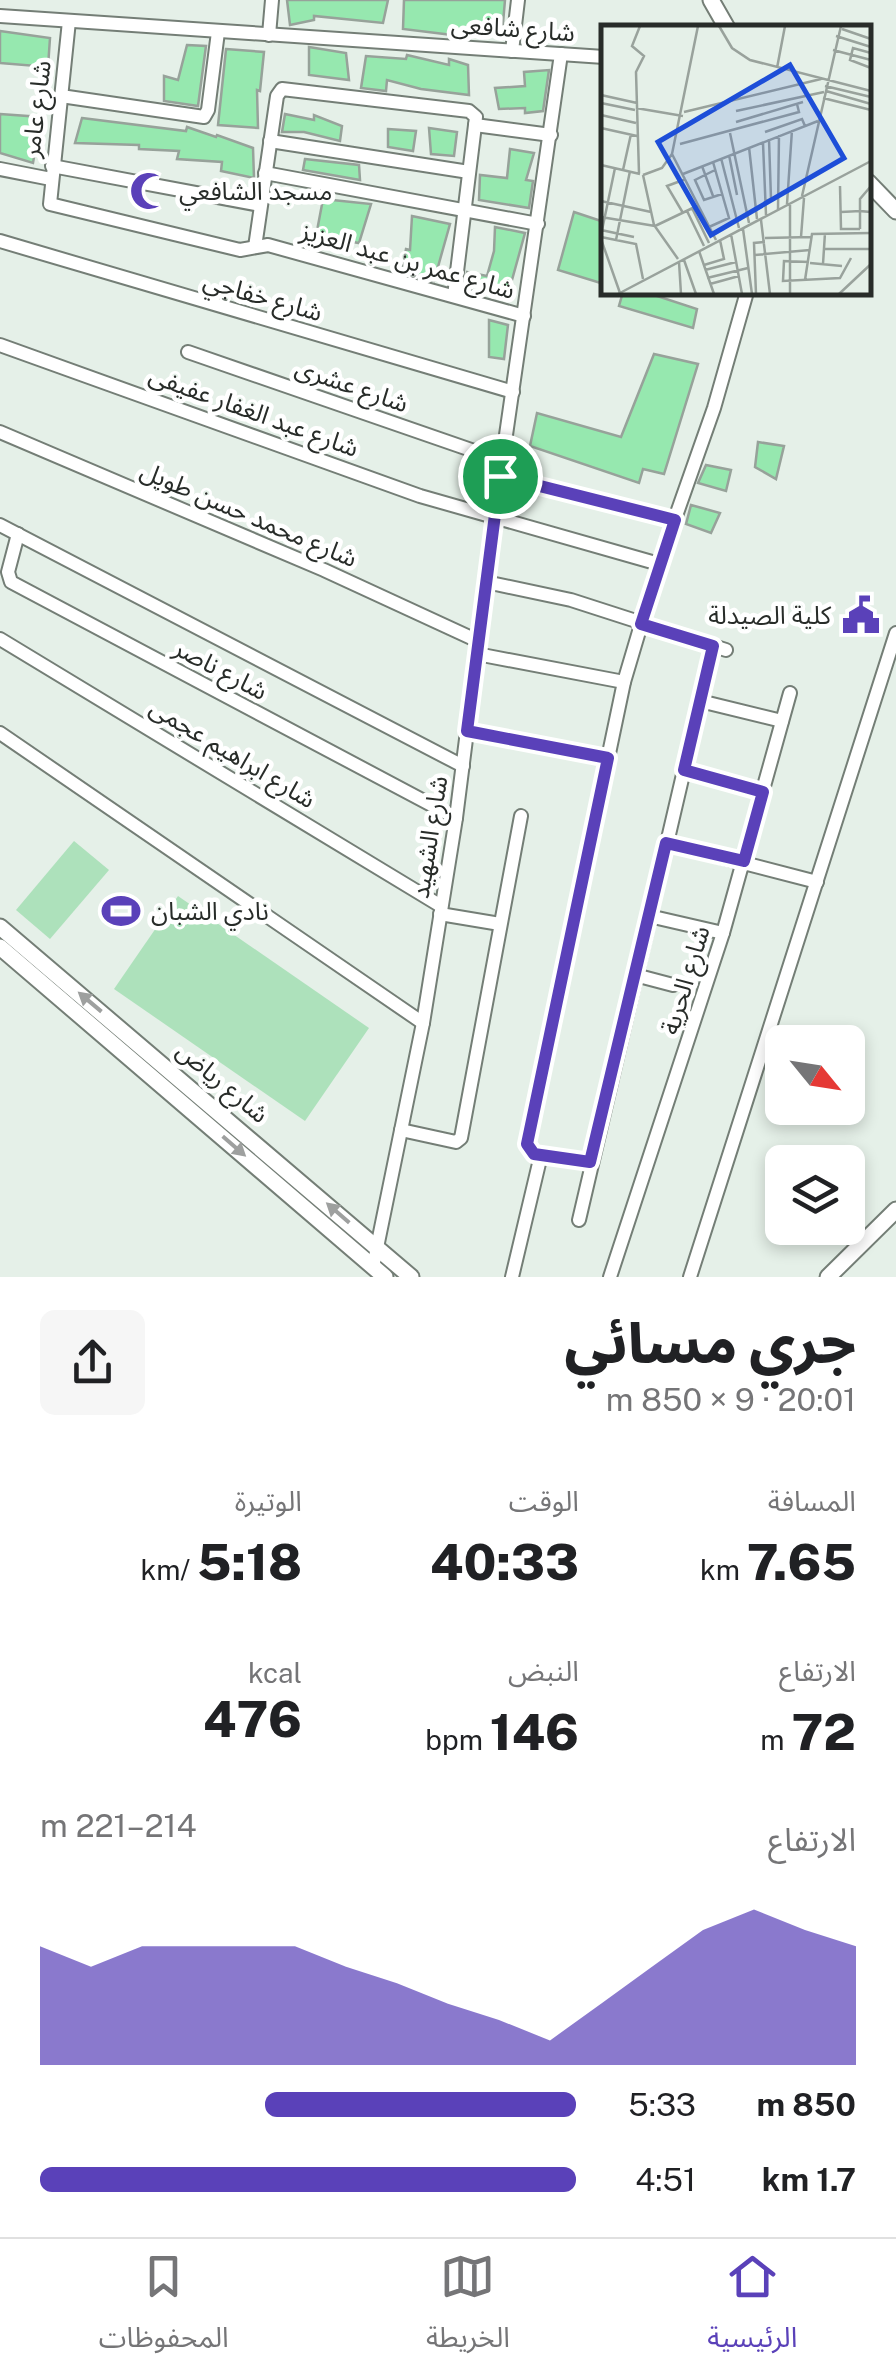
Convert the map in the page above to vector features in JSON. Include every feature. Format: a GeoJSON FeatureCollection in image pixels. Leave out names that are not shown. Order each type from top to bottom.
{"type":"FeatureCollection","features":[{"type":"Feature","properties":{"kind":"street"},"geometry":{"type":"LineString","coordinates":[[268,35],[272,0]]}},
{"type":"Feature","properties":{"kind":"street"},"geometry":{"type":"LineString","coordinates":[[512,51],[518,0]]}},
{"type":"Feature","properties":{"kind":"street"},"geometry":{"type":"LineString","coordinates":[[712,0],[724,25]]}},
{"type":"Feature","properties":{"kind":"street","name":"شارع شافعى"},"geometry":{"type":"LineString","coordinates":[[0,16],[601,57]]}},
{"type":"Feature","properties":{"kind":"street","name":"شارع عامر"},"geometry":{"type":"LineString","coordinates":[[49,201],[69,21]]}},
{"type":"Feature","properties":{"kind":"street"},"geometry":{"type":"LineString","coordinates":[[61,96],[204,117],[218,32]]}},
{"type":"Feature","properties":{"kind":"street","name":"شارع الشهيد"},"geometry":{"type":"LineString","coordinates":[[379,1272],[377,1247],[422,1024],[456,818],[494,518],[561,54]]}},
{"type":"Feature","properties":{"kind":"street"},"geometry":{"type":"LineString","coordinates":[[255,247],[277,96],[286,89],[469,110],[476,117],[454,296]]}},
{"type":"Feature","properties":{"kind":"street"},"geometry":{"type":"LineString","coordinates":[[475,125],[551,135]]}},
{"type":"Feature","properties":{"kind":"street"},"geometry":{"type":"LineString","coordinates":[[270,141],[469,172]]}},
{"type":"Feature","properties":{"kind":"street"},"geometry":{"type":"LineString","coordinates":[[0,169],[52,172],[260,205]]}},
{"type":"Feature","properties":{"kind":"street"},"geometry":{"type":"LineString","coordinates":[[265,173],[538,224]]}},
{"type":"Feature","properties":{"kind":"street"},"geometry":{"type":"LineString","coordinates":[[871,185],[896,211]]}},
{"type":"Feature","properties":{"kind":"street","name":"شارع عمر بن عبد العزيز"},"geometry":{"type":"LineString","coordinates":[[49,201],[240,250],[268,244],[524,316]]}},
{"type":"Feature","properties":{"kind":"street","name":"شارع خفاجي"},"geometry":{"type":"LineString","coordinates":[[0,242],[513,392]]}},
{"type":"Feature","properties":{"kind":"street"},"geometry":{"type":"LineString","coordinates":[[590,1162],[530,1152],[527,1144],[624,682],[710,421],[746,295]]}},
{"type":"Feature","properties":{"kind":"street","name":"شارع عبد الغفار عفيفى"},"geometry":{"type":"LineString","coordinates":[[0,346],[420,496],[660,564]]}},
{"type":"Feature","properties":{"kind":"street","name":"شارع عشرى"},"geometry":{"type":"LineString","coordinates":[[188,352],[501,468],[675,520]]}},
{"type":"Feature","properties":{"kind":"street","name":"شارع محمد حسن طويل"},"geometry":{"type":"LineString","coordinates":[[0,432],[324,570],[477,647],[624,682]]}},
{"type":"Feature","properties":{"kind":"street"},"geometry":{"type":"LineString","coordinates":[[0,524],[462,766]]}},
{"type":"Feature","properties":{"kind":"street","name":"شارع ناصر"},"geometry":{"type":"LineString","coordinates":[[18,534],[8,572],[11,582],[456,818]]}},
{"type":"Feature","properties":{"kind":"street"},"geometry":{"type":"LineString","coordinates":[[486,582],[553,595],[720,648],[700,701],[579,1220]]}},
{"type":"Feature","properties":{"kind":"street"},"geometry":{"type":"LineString","coordinates":[[690,1277],[896,632]]}},
{"type":"Feature","properties":{"kind":"street","name":"شارع ابراهيم عجمى"},"geometry":{"type":"LineString","coordinates":[[0,639],[441,910]]}},
{"type":"Feature","properties":{"kind":"street","name":"شارع الحرية"},"geometry":{"type":"LineString","coordinates":[[610,1277],[723,933],[790,693]]}},
{"type":"Feature","properties":{"kind":"street"},"geometry":{"type":"LineString","coordinates":[[700,701],[782,721]]}},
{"type":"Feature","properties":{"kind":"street"},"geometry":{"type":"LineString","coordinates":[[467,731],[608,758]]}},
{"type":"Feature","properties":{"kind":"street"},"geometry":{"type":"LineString","coordinates":[[0,733],[422,1024]]}},
{"type":"Feature","properties":{"kind":"street"},"geometry":{"type":"LineString","coordinates":[[684,770],[763,792]]}},
{"type":"Feature","properties":{"kind":"street"},"geometry":{"type":"LineString","coordinates":[[401,1130],[456,1142],[462,1138],[521,816]]}},
{"type":"Feature","properties":{"kind":"street"},"geometry":{"type":"LineString","coordinates":[[666,843],[817,882]]}},
{"type":"Feature","properties":{"kind":"street"},"geometry":{"type":"LineString","coordinates":[[441,910],[500,924]]}},
{"type":"Feature","properties":{"kind":"street"},"geometry":{"type":"LineString","coordinates":[[649,916],[723,933]]}},
{"type":"Feature","properties":{"kind":"street","name":"شارع رياض"},"geometry":{"type":"LineString","coordinates":[[0,927],[36,967],[411,1277]]}},
{"type":"Feature","properties":{"kind":"street","name":"شارع رياض"},"geometry":{"type":"LineString","coordinates":[[0,947],[36,967]]}},
{"type":"Feature","properties":{"kind":"street"},"geometry":{"type":"LineString","coordinates":[[635,975],[674,985]]}},
{"type":"Feature","properties":{"kind":"street","name":"شارع رياض"},"geometry":{"type":"LineString","coordinates":[[209,1113],[379,1272]]}},
{"type":"Feature","properties":{"kind":"street"},"geometry":{"type":"LineString","coordinates":[[512,1277],[541,1155]]}},
{"type":"Feature","properties":{"kind":"street"},"geometry":{"type":"LineString","coordinates":[[828,1277],[896,1210]]}},
{"type":"Feature","properties":{"kind":"green space"},"geometry":{"type":"Polygon","coordinates":[[[74,841],[109,870],[50,939],[16,910],[74,841]]]}},
{"type":"Feature","properties":{"kind":"green space"},"geometry":{"type":"Polygon","coordinates":[[[178,896],[369,1028],[305,1121],[114,989],[178,896]]]}},
{"type":"Feature","properties":{"kind":"building"},"geometry":{"type":"Polygon","coordinates":[[[287,0],[388,0],[383,23],[314,16],[314,20],[290,25],[287,0]]]}},
{"type":"Feature","properties":{"kind":"building"},"geometry":{"type":"Polygon","coordinates":[[[404,0],[505,0],[502,35],[469,27],[469,37],[403,29],[404,0]]]}},
{"type":"Feature","properties":{"kind":"building"},"geometry":{"type":"Polygon","coordinates":[[[0,31],[50,38],[48,67],[0,63],[0,31]]]}},
{"type":"Feature","properties":{"kind":"building"},"geometry":{"type":"Polygon","coordinates":[[[187,45],[206,46],[198,106],[164,101],[164,76],[178,80],[187,45]]]}},
{"type":"Feature","properties":{"kind":"building"},"geometry":{"type":"Polygon","coordinates":[[[309,47],[346,53],[349,80],[309,75],[309,47]]]}},
{"type":"Feature","properties":{"kind":"building"},"geometry":{"type":"Polygon","coordinates":[[[226,49],[264,52],[260,91],[257,90],[258,128],[218,125],[226,49]]]}},
{"type":"Feature","properties":{"kind":"building"},"geometry":{"type":"Polygon","coordinates":[[[407,55],[449,65],[449,59],[468,65],[469,95],[387,80],[386,91],[361,88],[366,56],[406,59],[407,55]]]}},
{"type":"Feature","properties":{"kind":"building"},"geometry":{"type":"Polygon","coordinates":[[[549,70],[543,111],[499,109],[495,88],[525,86],[524,72],[549,70]]]}},
{"type":"Feature","properties":{"kind":"building"},"geometry":{"type":"Polygon","coordinates":[[[0,114],[41,117],[33,163],[0,153],[0,114]]]}},
{"type":"Feature","properties":{"kind":"building"},"geometry":{"type":"Polygon","coordinates":[[[285,114],[314,120],[314,115],[342,126],[340,141],[304,132],[282,132],[285,114]]]}},
{"type":"Feature","properties":{"kind":"building"},"geometry":{"type":"Polygon","coordinates":[[[82,118],[186,131],[187,127],[217,135],[253,148],[254,178],[221,171],[222,162],[177,159],[179,151],[75,143],[82,118]]]}},
{"type":"Feature","properties":{"kind":"building"},"geometry":{"type":"Polygon","coordinates":[[[429,128],[457,132],[454,156],[431,154],[429,128]]]}},
{"type":"Feature","properties":{"kind":"building"},"geometry":{"type":"Polygon","coordinates":[[[388,129],[416,131],[413,151],[388,147],[388,129]]]}},
{"type":"Feature","properties":{"kind":"building"},"geometry":{"type":"Polygon","coordinates":[[[510,149],[534,153],[526,180],[533,181],[529,208],[479,200],[480,175],[507,178],[510,149]]]}},
{"type":"Feature","properties":{"kind":"building"},"geometry":{"type":"Polygon","coordinates":[[[305,159],[359,165],[360,180],[303,170],[305,159]]]}},
{"type":"Feature","properties":{"kind":"building"},"geometry":{"type":"Polygon","coordinates":[[[323,199],[371,204],[359,243],[316,236],[323,199]]]}},
{"type":"Feature","properties":{"kind":"building"},"geometry":{"type":"Polygon","coordinates":[[[574,212],[601,221],[601,283],[558,270],[574,212]]]}},
{"type":"Feature","properties":{"kind":"building"},"geometry":{"type":"Polygon","coordinates":[[[412,216],[450,224],[434,281],[402,272],[406,249],[410,250],[412,216]]]}},
{"type":"Feature","properties":{"kind":"building"},"geometry":{"type":"Polygon","coordinates":[[[495,227],[525,233],[507,298],[465,288],[467,272],[487,276],[495,227]]]}},
{"type":"Feature","properties":{"kind":"building"},"geometry":{"type":"Polygon","coordinates":[[[622,295],[654,295],[697,309],[693,328],[619,306],[622,295]]]}},
{"type":"Feature","properties":{"kind":"building"},"geometry":{"type":"Polygon","coordinates":[[[489,320],[508,325],[504,359],[489,357],[489,320]]]}},
{"type":"Feature","properties":{"kind":"building"},"geometry":{"type":"Polygon","coordinates":[[[654,354],[698,364],[664,474],[643,469],[639,483],[530,446],[537,413],[621,437],[654,354]]]}},
{"type":"Feature","properties":{"kind":"building"},"geometry":{"type":"Polygon","coordinates":[[[758,442],[784,446],[776,479],[755,467],[758,442]]]}},
{"type":"Feature","properties":{"kind":"building"},"geometry":{"type":"Polygon","coordinates":[[[706,465],[731,470],[726,491],[698,483],[706,465]]]}},
{"type":"Feature","properties":{"kind":"building"},"geometry":{"type":"Polygon","coordinates":[[[691,505],[720,513],[711,533],[686,524],[691,505]]]}},
{"type":"Feature","properties":{"kind":"place","name":"مسجد الشافعي"},"geometry":{"type":"Point","coordinates":[149,191]}},
{"type":"Feature","properties":{"kind":"place","name":"كلية الصيدلة"},"geometry":{"type":"Point","coordinates":[861,615]}},
{"type":"Feature","properties":{"kind":"place","name":"نادي الشبان"},"geometry":{"type":"Point","coordinates":[121,911]}},
{"type":"Feature","properties":{"kind":"route"},"geometry":{"type":"LineString","coordinates":[[500,476],[675,520],[641,624],[713,646],[684,770],[763,792],[744,861],[666,843],[590,1162],[534,1154],[527,1144],[608,758],[467,731],[500,476]]}}]}
